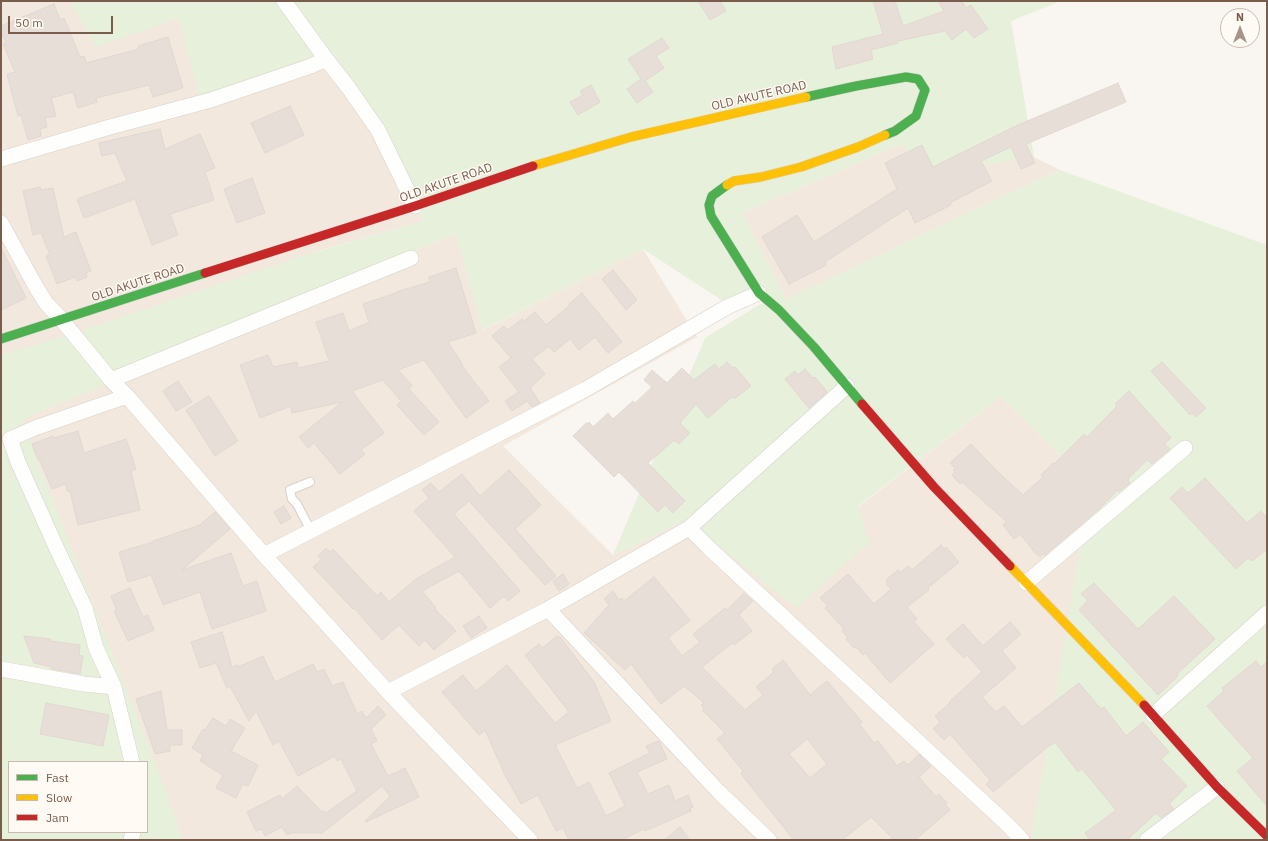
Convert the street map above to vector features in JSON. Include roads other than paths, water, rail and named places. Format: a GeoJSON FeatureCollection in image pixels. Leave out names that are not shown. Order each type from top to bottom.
{"type":"FeatureCollection","features":[{"type":"Feature","properties":{"kind":"street"},"geometry":{"type":"LineString","coordinates":[[284,1],[378,130],[415,206]]}},
{"type":"Feature","properties":{"kind":"street"},"geometry":{"type":"LineString","coordinates":[[1,159],[110,127],[211,100],[311,66],[326,59]]}},
{"type":"Feature","properties":{"kind":"street","name":"OLD AKUTE ROAD"},"geometry":{"type":"LineString","coordinates":[[1,339],[415,206],[557,158],[631,137],[856,86],[906,77],[918,79],[925,90],[916,116],[895,131],[858,147],[801,167],[761,177],[734,181],[721,188],[712,196],[709,205],[711,216],[759,293]]}},
{"type":"Feature","properties":{"kind":"street"},"geometry":{"type":"LineString","coordinates":[[1,223],[46,303],[62,320],[111,380],[127,396],[264,555],[388,692],[530,840]]}},
{"type":"Feature","properties":{"kind":"street"},"geometry":{"type":"LineString","coordinates":[[111,380],[411,258]]}},
{"type":"Feature","properties":{"kind":"street"},"geometry":{"type":"LineString","coordinates":[[264,555],[586,389],[727,307],[759,293],[779,310],[814,347],[934,487],[1153,715],[1217,787],[1267,836]]}},
{"type":"Feature","properties":{"kind":"street"},"geometry":{"type":"LineString","coordinates":[[388,692],[548,609],[688,528],[847,386]]}},
{"type":"Feature","properties":{"kind":"street"},"geometry":{"type":"LineString","coordinates":[[127,396],[35,428],[6,441],[18,462],[85,608],[96,648],[114,687],[132,761]]}},
{"type":"Feature","properties":{"kind":"street"},"geometry":{"type":"LineString","coordinates":[[1026,583],[1185,448]]}},
{"type":"Feature","properties":{"kind":"street"},"geometry":{"type":"LineString","coordinates":[[688,528],[1007,824],[1022,840]]}},
{"type":"Feature","properties":{"kind":"street"},"geometry":{"type":"LineString","coordinates":[[548,609],[718,791],[769,840]]}},
{"type":"Feature","properties":{"kind":"street"},"geometry":{"type":"LineString","coordinates":[[1153,715],[1267,613]]}},
{"type":"Feature","properties":{"kind":"street"},"geometry":{"type":"LineString","coordinates":[[1,669],[65,681],[114,687]]}},
{"type":"Feature","properties":{"kind":"street"},"geometry":{"type":"LineString","coordinates":[[1147,840],[1217,787]]}},
{"type":"Feature","properties":{"kind":"lane"},"geometry":{"type":"LineString","coordinates":[[310,482],[290,490],[292,499],[297,504],[311,530]]}}]}
